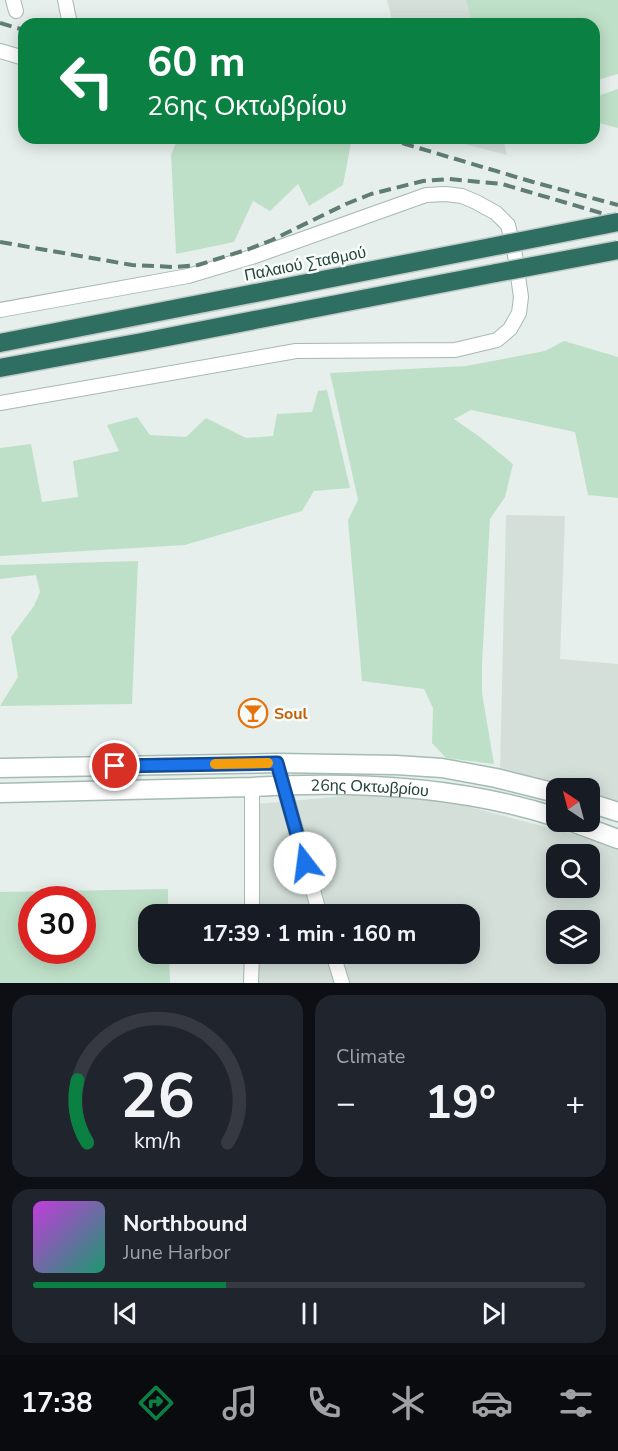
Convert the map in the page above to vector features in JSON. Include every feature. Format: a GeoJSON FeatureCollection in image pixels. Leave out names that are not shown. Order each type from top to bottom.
{"type":"FeatureCollection","features":[{"type":"Feature","properties":{"kind":"highway","name":"Παλαιού Σταθμού"},"geometry":{"type":"LineString","coordinates":[[0,343],[618,222]]}},
{"type":"Feature","properties":{"kind":"highway"},"geometry":{"type":"LineString","coordinates":[[0,368],[618,250]]}},
{"type":"Feature","properties":{"kind":"main road","name":"26ης Οκτωβρίου"},"geometry":{"type":"LineString","coordinates":[[0,768],[277,763],[396,765],[442,768],[546,790]]}},
{"type":"Feature","properties":{"kind":"main road","name":"26ης Οκτωβρίου"},"geometry":{"type":"LineString","coordinates":[[0,793],[284,786],[380,787],[436,791],[490,800],[546,814]]}},
{"type":"Feature","properties":{"kind":"main road"},"geometry":{"type":"LineString","coordinates":[[600,806],[618,812]]}},
{"type":"Feature","properties":{"kind":"main road"},"geometry":{"type":"LineString","coordinates":[[600,832],[618,838]]}},
{"type":"Feature","properties":{"kind":"street"},"geometry":{"type":"LineString","coordinates":[[65,0],[69,18]]}},
{"type":"Feature","properties":{"kind":"street"},"geometry":{"type":"LineString","coordinates":[[0,51],[18,56]]}},
{"type":"Feature","properties":{"kind":"street"},"geometry":{"type":"LineString","coordinates":[[0,310],[188,276],[255,256],[426,195],[446,194],[462,196],[476,202],[496,213],[508,225],[521,297],[519,313],[510,329],[497,340],[455,350],[296,351],[0,403]]}},
{"type":"Feature","properties":{"kind":"street"},"geometry":{"type":"LineString","coordinates":[[277,763],[317,904]]}},
{"type":"Feature","properties":{"kind":"street"},"geometry":{"type":"LineString","coordinates":[[252,788],[252,904]]}},
{"type":"Feature","properties":{"kind":"street"},"geometry":{"type":"LineString","coordinates":[[251,983],[252,964]]}},
{"type":"Feature","properties":{"kind":"street"},"geometry":{"type":"LineString","coordinates":[[336,964],[342,983]]}},
{"type":"Feature","properties":{"kind":"shaded area"},"geometry":{"type":"Polygon","coordinates":[[[387,0],[468,0],[472,18],[392,18],[387,0]]]}},
{"type":"Feature","properties":{"kind":"shaded area"},"geometry":{"type":"Polygon","coordinates":[[[464,144],[504,144],[507,155],[464,144]]]}},
{"type":"Feature","properties":{"kind":"shaded area"},"geometry":{"type":"Polygon","coordinates":[[[506,515],[565,516],[560,659],[618,664],[618,803],[600,797],[600,778],[546,778],[546,782],[500,772],[506,515]]]}},
{"type":"Feature","properties":{"kind":"shaded area"},"geometry":{"type":"Polygon","coordinates":[[[378,793],[462,805],[546,827],[546,832],[565,832],[618,846],[618,983],[253,983],[254,964],[480,964],[480,904],[255,904],[257,804],[378,793]]]}},
{"type":"Feature","properties":{"kind":"green space"},"geometry":{"type":"Polygon","coordinates":[[[466,0],[618,0],[618,74],[600,79],[600,18],[471,18],[466,0]]]}},
{"type":"Feature","properties":{"kind":"green space"},"geometry":{"type":"Polygon","coordinates":[[[618,89],[618,128],[600,123],[600,95],[618,89]]]}},
{"type":"Feature","properties":{"kind":"green space"},"geometry":{"type":"Polygon","coordinates":[[[176,144],[351,144],[343,185],[309,206],[298,184],[270,211],[253,201],[234,242],[176,254],[171,155],[176,144]]]}},
{"type":"Feature","properties":{"kind":"green space"},"geometry":{"type":"Polygon","coordinates":[[[564,341],[618,357],[618,498],[588,495],[575,432],[471,410],[454,419],[513,464],[505,497],[490,519],[482,693],[494,764],[446,758],[432,743],[433,708],[424,689],[362,681],[348,520],[358,500],[330,373],[466,366],[545,351],[564,341]]]}},
{"type":"Feature","properties":{"kind":"green space"},"geometry":{"type":"Polygon","coordinates":[[[327,390],[350,488],[314,491],[302,511],[185,545],[0,556],[0,448],[31,444],[42,502],[78,497],[73,461],[119,451],[107,425],[137,417],[150,435],[186,437],[206,418],[246,438],[273,436],[277,414],[312,412],[318,391],[327,390]]]}},
{"type":"Feature","properties":{"kind":"green space"},"geometry":{"type":"Polygon","coordinates":[[[138,561],[132,704],[0,706],[18,677],[11,637],[34,606],[40,592],[36,575],[0,579],[0,565],[138,561]]]}},
{"type":"Feature","properties":{"kind":"green space"},"geometry":{"type":"Polygon","coordinates":[[[168,889],[168,904],[138,904],[138,964],[169,964],[170,983],[0,983],[0,892],[18,892],[18,964],[96,964],[96,890],[168,889]]]}},
{"type":"Feature","properties":{"kind":"railway"},"geometry":{"type":"LineString","coordinates":[[0,23],[18,28]]}},
{"type":"Feature","properties":{"kind":"railway"},"geometry":{"type":"LineString","coordinates":[[405,144],[618,205]]}},
{"type":"Feature","properties":{"kind":"railway"},"geometry":{"type":"LineString","coordinates":[[0,242],[132,265],[174,267],[198,265],[272,240],[371,194],[423,181],[449,179],[502,184],[618,218]]}},
{"type":"Feature","properties":{"kind":"slow traffic"},"geometry":{"type":"LineString","coordinates":[[215,764],[268,763]]}},
{"type":"Feature","properties":{"kind":"place","name":"Soul"},"geometry":{"type":"Point","coordinates":[253,713]}},
{"type":"Feature","properties":{"kind":"route"},"geometry":{"type":"LineString","coordinates":[[115,766],[277,763],[305,863]]}}]}
